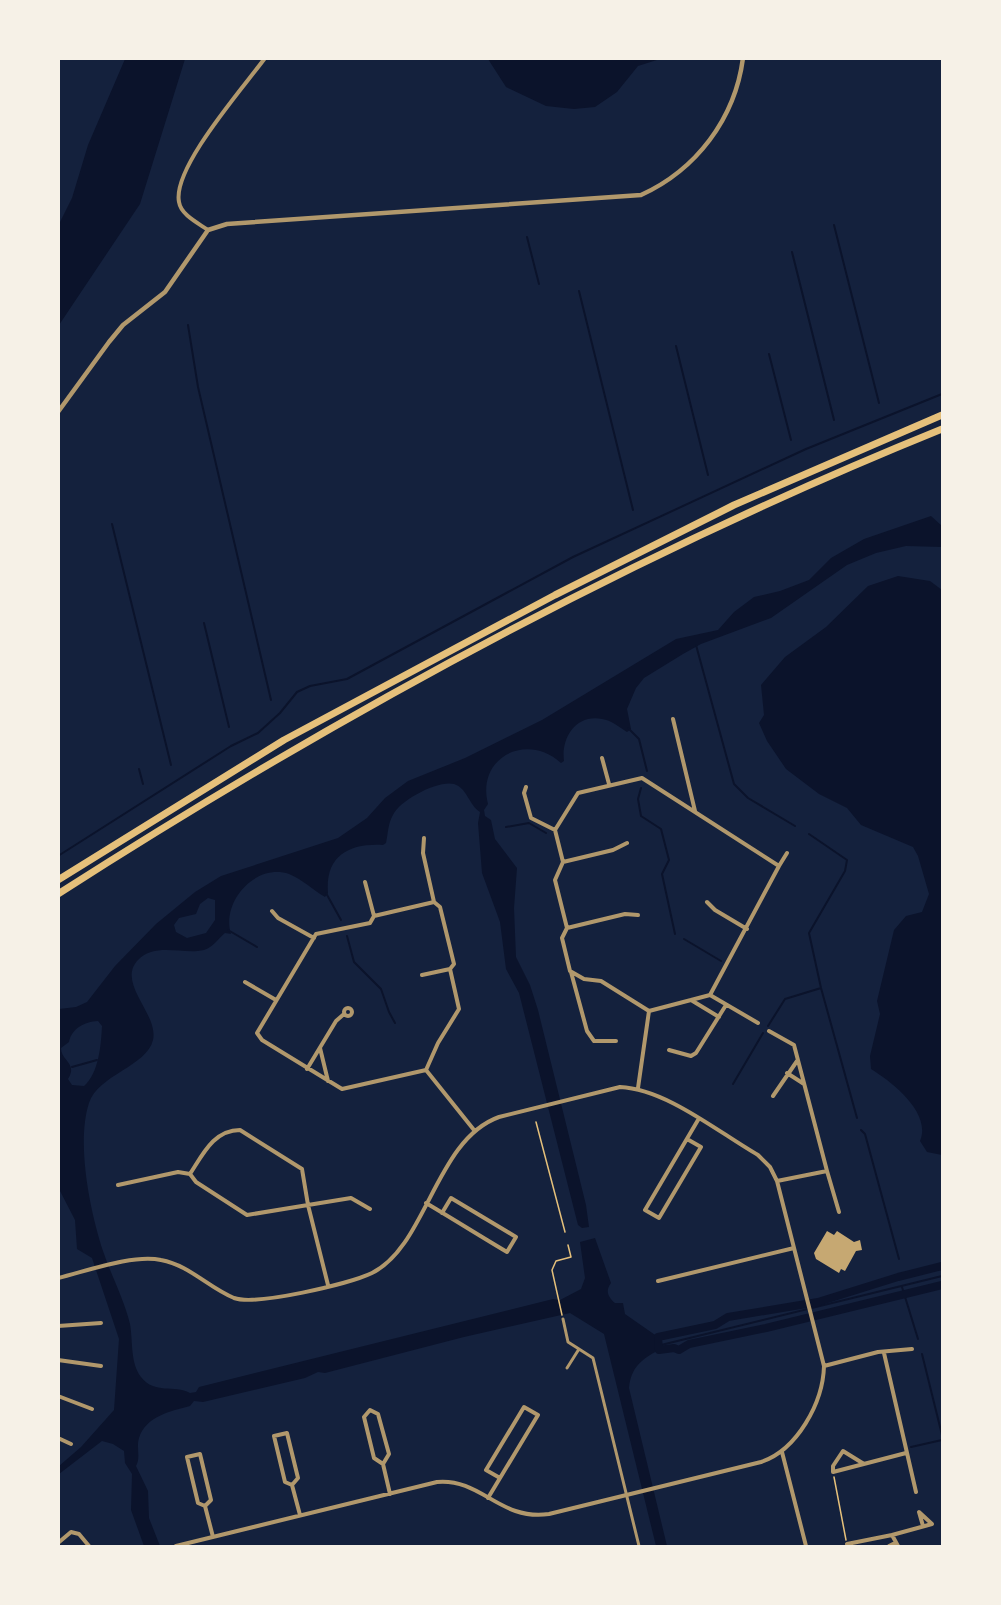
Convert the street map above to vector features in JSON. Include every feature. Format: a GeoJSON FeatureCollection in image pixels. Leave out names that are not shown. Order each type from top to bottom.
{"type":"FeatureCollection","features":[{"type":"Feature","properties":{"kind":"highway"},"geometry":{"type":"LineString","coordinates":[[58,880],[285,740],[555,595],[734,505],[942,415]]}},
{"type":"Feature","properties":{"kind":"highway"},"geometry":{"type":"LineString","coordinates":[[58,894],[291,750],[560,603],[741,516],[942,429]]}},
{"type":"Feature","properties":{"kind":"street"},"geometry":{"type":"LineString","coordinates":[[208,230],[182,211],[178,202],[180,185],[189,163],[265,58]]}},
{"type":"Feature","properties":{"kind":"street"},"geometry":{"type":"LineString","coordinates":[[58,412],[123,325],[165,291],[208,230],[226,224],[640,195],[670,178],[704,149],[729,107],[737,87],[743,58]]}},
{"type":"Feature","properties":{"kind":"street"},"geometry":{"type":"LineString","coordinates":[[673,719],[696,815],[779,866]]}},
{"type":"Feature","properties":{"kind":"street"},"geometry":{"type":"LineString","coordinates":[[602,758],[609,784]]}},
{"type":"Feature","properties":{"kind":"street"},"geometry":{"type":"LineString","coordinates":[[616,1041],[594,1041],[587,1030],[562,938],[567,928],[555,880],[563,862],[555,830],[578,793],[642,778],[696,812]]}},
{"type":"Feature","properties":{"kind":"street"},"geometry":{"type":"LineString","coordinates":[[526,787],[524,793],[531,818],[555,830]]}},
{"type":"Feature","properties":{"kind":"street"},"geometry":{"type":"LineString","coordinates":[[422,975],[450,969],[454,964],[440,907],[434,902],[423,853],[424,838]]}},
{"type":"Feature","properties":{"kind":"street"},"geometry":{"type":"LineString","coordinates":[[563,862],[613,850],[627,843]]}},
{"type":"Feature","properties":{"kind":"street"},"geometry":{"type":"LineString","coordinates":[[570,971],[584,979],[601,981],[650,1011],[710,995],[747,929],[756,905],[787,853]]}},
{"type":"Feature","properties":{"kind":"street"},"geometry":{"type":"LineString","coordinates":[[365,882],[374,916],[370,923],[316,934],[257,1034],[276,1051],[342,1089],[426,1070]]}},
{"type":"Feature","properties":{"kind":"street"},"geometry":{"type":"LineString","coordinates":[[374,916],[434,902]]}},
{"type":"Feature","properties":{"kind":"street"},"geometry":{"type":"LineString","coordinates":[[706,902],[747,929]]}},
{"type":"Feature","properties":{"kind":"street"},"geometry":{"type":"LineString","coordinates":[[272,911],[278,918],[314,938]]}},
{"type":"Feature","properties":{"kind":"street"},"geometry":{"type":"LineString","coordinates":[[567,928],[625,914],[638,915]]}},
{"type":"Feature","properties":{"kind":"street"},"geometry":{"type":"LineString","coordinates":[[426,1070],[438,1043],[459,1009],[450,969]]}},
{"type":"Feature","properties":{"kind":"street"},"geometry":{"type":"LineString","coordinates":[[245,982],[276,1000]]}},
{"type":"Feature","properties":{"kind":"street"},"geometry":{"type":"LineString","coordinates":[[710,995],[758,1023]]}},
{"type":"Feature","properties":{"kind":"street"},"geometry":{"type":"LineString","coordinates":[[691,1000],[718,1017]]}},
{"type":"Feature","properties":{"kind":"street"},"geometry":{"type":"LineString","coordinates":[[669,1050],[691,1056],[696,1053],[726,1005]]}},
{"type":"Feature","properties":{"kind":"street"},"geometry":{"type":"LineString","coordinates":[[638,1088],[650,1011]]}},
{"type":"Feature","properties":{"kind":"street"},"geometry":{"type":"LineString","coordinates":[[307,1069],[336,1021],[344,1014]]}},
{"type":"Feature","properties":{"kind":"street"},"geometry":{"type":"LineString","coordinates":[[769,1031],[794,1046],[839,1212]]}},
{"type":"Feature","properties":{"kind":"street"},"geometry":{"type":"LineString","coordinates":[[320,1048],[328,1081]]}},
{"type":"Feature","properties":{"kind":"street"},"geometry":{"type":"LineString","coordinates":[[773,1096],[787,1073],[798,1061]]}},
{"type":"Feature","properties":{"kind":"street"},"geometry":{"type":"LineString","coordinates":[[426,1070],[474,1130]]}},
{"type":"Feature","properties":{"kind":"street"},"geometry":{"type":"LineString","coordinates":[[787,1073],[804,1084]]}},
{"type":"Feature","properties":{"kind":"street"},"geometry":{"type":"LineString","coordinates":[[58,1278],[147,1258],[163,1260],[182,1267],[232,1297],[249,1301],[266,1300],[364,1276],[386,1263],[400,1247],[464,1141],[474,1130],[499,1117],[620,1087],[638,1088],[657,1095],[758,1155],[770,1167],[777,1181],[824,1366],[818,1398],[801,1428],[782,1452],[761,1462],[533,1516],[509,1510],[464,1485],[447,1481],[176,1546]]}},
{"type":"Feature","properties":{"kind":"street"},"geometry":{"type":"LineString","coordinates":[[687,1139],[701,1147],[658,1218],[645,1210],[698,1120]]}},
{"type":"Feature","properties":{"kind":"street"},"geometry":{"type":"LineString","coordinates":[[190,1174],[216,1137],[228,1130],[240,1130],[302,1169],[308,1205],[328,1284]]}},
{"type":"Feature","properties":{"kind":"street"},"geometry":{"type":"LineString","coordinates":[[777,1181],[827,1171]]}},
{"type":"Feature","properties":{"kind":"street"},"geometry":{"type":"LineString","coordinates":[[118,1185],[178,1172],[190,1174],[196,1182],[247,1215],[351,1198],[370,1209]]}},
{"type":"Feature","properties":{"kind":"street"},"geometry":{"type":"LineString","coordinates":[[426,1203],[442,1213],[507,1252],[516,1237],[452,1198],[442,1213]]}},
{"type":"Feature","properties":{"kind":"street"},"geometry":{"type":"LineString","coordinates":[[658,1281],[794,1248]]}},
{"type":"Feature","properties":{"kind":"street"},"geometry":{"type":"LineString","coordinates":[[563,1319],[568,1342],[593,1358],[639,1546]]}},
{"type":"Feature","properties":{"kind":"street"},"geometry":{"type":"LineString","coordinates":[[58,1326],[101,1323]]}},
{"type":"Feature","properties":{"kind":"street"},"geometry":{"type":"LineString","coordinates":[[567,1368],[579,1349]]}},
{"type":"Feature","properties":{"kind":"street"},"geometry":{"type":"LineString","coordinates":[[824,1366],[878,1352],[912,1349]]}},
{"type":"Feature","properties":{"kind":"street"},"geometry":{"type":"LineString","coordinates":[[884,1353],[915,1492]]}},
{"type":"Feature","properties":{"kind":"street"},"geometry":{"type":"LineString","coordinates":[[58,1360],[101,1366]]}},
{"type":"Feature","properties":{"kind":"street"},"geometry":{"type":"LineString","coordinates":[[58,1396],[93,1408]]}},
{"type":"Feature","properties":{"kind":"street"},"geometry":{"type":"LineString","coordinates":[[488,1498],[538,1415],[524,1407],[486,1470],[500,1478]]}},
{"type":"Feature","properties":{"kind":"street"},"geometry":{"type":"LineString","coordinates":[[383,1464],[389,1454],[378,1414],[370,1410],[364,1417],[374,1458],[383,1464],[390,1494]]}},
{"type":"Feature","properties":{"kind":"street"},"geometry":{"type":"LineString","coordinates":[[287,1433],[298,1479],[292,1485],[285,1482],[274,1436],[287,1433]]}},
{"type":"Feature","properties":{"kind":"street"},"geometry":{"type":"LineString","coordinates":[[58,1438],[71,1444]]}},
{"type":"Feature","properties":{"kind":"street"},"geometry":{"type":"LineString","coordinates":[[864,1464],[843,1451],[833,1466],[833,1472],[906,1454]]}},
{"type":"Feature","properties":{"kind":"street"},"geometry":{"type":"LineString","coordinates":[[782,1452],[806,1546]]}},
{"type":"Feature","properties":{"kind":"street"},"geometry":{"type":"LineString","coordinates":[[200,1454],[211,1500],[205,1506],[198,1503],[187,1457],[200,1454]]}},
{"type":"Feature","properties":{"kind":"street"},"geometry":{"type":"LineString","coordinates":[[292,1485],[300,1515]]}},
{"type":"Feature","properties":{"kind":"street"},"geometry":{"type":"LineString","coordinates":[[205,1506],[213,1537]]}},
{"type":"Feature","properties":{"kind":"street"},"geometry":{"type":"LineString","coordinates":[[848,1545],[923,1526]]}},
{"type":"Feature","properties":{"kind":"street"},"geometry":{"type":"LineString","coordinates":[[58,1542],[71,1532],[79,1534],[89,1546]]}},
{"type":"Feature","properties":{"kind":"street"},"geometry":{"type":"LineString","coordinates":[[889,1546],[896,1545],[892,1535]]}},
{"type":"Feature","properties":{"kind":"path"},"geometry":{"type":"LineString","coordinates":[[536,1122],[565,1232]]}},
{"type":"Feature","properties":{"kind":"path"},"geometry":{"type":"LineString","coordinates":[[563,1319],[552,1270],[556,1261],[571,1257],[568,1245]]}},
{"type":"Feature","properties":{"kind":"path"},"geometry":{"type":"LineString","coordinates":[[833,1472],[848,1545]]}},
{"type":"Feature","properties":{"kind":"water"},"geometry":{"type":"Polygon","coordinates":[[[125,59],[185,59],[140,204],[59,325],[59,224],[72,198],[88,145],[125,59]]]}},
{"type":"Feature","properties":{"kind":"water"},"geometry":{"type":"Polygon","coordinates":[[[488,59],[660,59],[638,66],[617,92],[595,107],[574,109],[546,106],[506,87],[488,59]]]}},
{"type":"Feature","properties":{"kind":"water"},"geometry":{"type":"Polygon","coordinates":[[[931,516],[942,526],[942,547],[906,546],[876,553],[847,565],[771,618],[701,644],[644,678],[636,688],[627,709],[631,729],[627,732],[605,720],[592,718],[584,720],[577,724],[568,737],[565,744],[564,761],[561,763],[548,754],[534,750],[520,750],[507,754],[497,762],[490,773],[486,787],[488,804],[484,810],[485,816],[491,820],[495,839],[517,868],[514,908],[516,957],[530,985],[538,1010],[586,1205],[589,1227],[582,1228],[578,1225],[519,993],[506,969],[500,922],[482,873],[478,823],[480,812],[462,789],[454,784],[430,788],[403,803],[391,818],[386,843],[383,845],[360,846],[342,854],[335,861],[331,870],[328,893],[325,897],[289,874],[276,872],[264,874],[243,888],[236,898],[229,922],[231,934],[225,933],[204,950],[161,950],[138,960],[133,969],[132,979],[150,1020],[153,1040],[142,1057],[94,1093],[85,1119],[86,1177],[98,1235],[130,1324],[133,1358],[137,1371],[146,1382],[158,1388],[196,1392],[199,1387],[553,1299],[560,1300],[581,1289],[585,1278],[580,1242],[595,1238],[611,1283],[608,1289],[609,1296],[615,1303],[623,1303],[625,1314],[658,1337],[659,1350],[638,1364],[632,1374],[629,1388],[667,1546],[656,1546],[604,1334],[570,1313],[464,1337],[325,1373],[318,1372],[305,1378],[203,1402],[194,1401],[190,1406],[160,1416],[147,1424],[138,1442],[136,1466],[148,1491],[149,1518],[160,1546],[144,1546],[131,1510],[132,1474],[125,1463],[124,1451],[113,1444],[102,1441],[59,1474],[59,1466],[81,1447],[114,1410],[119,1339],[92,1258],[77,1249],[75,1220],[59,1189],[59,1009],[76,1007],[87,1002],[115,966],[156,924],[195,892],[221,876],[338,838],[367,818],[385,798],[408,781],[465,758],[542,720],[676,639],[718,630],[734,612],[754,597],[780,591],[809,580],[831,558],[864,539],[931,516]],[[208,898],[200,904],[196,914],[179,918],[174,925],[176,932],[187,938],[206,933],[215,920],[215,900],[208,898]],[[98,1021],[79,1027],[69,1042],[61,1048],[71,1069],[68,1079],[72,1085],[84,1086],[93,1074],[101,1042],[102,1026],[98,1021]]]}},
{"type":"Feature","properties":{"kind":"water"},"geometry":{"type":"Polygon","coordinates":[[[898,576],[930,581],[942,590],[942,1155],[927,1152],[920,1141],[922,1130],[915,1109],[899,1090],[871,1069],[870,1056],[880,1014],[877,1001],[894,930],[906,916],[922,912],[929,894],[918,856],[913,847],[861,825],[847,808],[819,794],[786,769],[767,741],[759,723],[764,715],[761,685],[785,657],[826,627],[868,586],[898,576]]]}},
{"type":"Feature","properties":{"kind":"building"},"geometry":{"type":"Polygon","coordinates":[[[827,1231],[834,1235],[837,1231],[854,1242],[860,1240],[862,1250],[856,1251],[845,1271],[841,1269],[839,1273],[816,1259],[814,1253],[827,1231]]]}},
{"type":"Feature","properties":{"kind":"waterway"},"geometry":{"type":"LineString","coordinates":[[834,225],[879,403]]}},
{"type":"Feature","properties":{"kind":"waterway"},"geometry":{"type":"LineString","coordinates":[[527,237],[539,284]]}},
{"type":"Feature","properties":{"kind":"waterway"},"geometry":{"type":"LineString","coordinates":[[792,252],[834,420]]}},
{"type":"Feature","properties":{"kind":"waterway"},"geometry":{"type":"LineString","coordinates":[[579,291],[633,510]]}},
{"type":"Feature","properties":{"kind":"waterway"},"geometry":{"type":"LineString","coordinates":[[188,325],[198,387],[271,700]]}},
{"type":"Feature","properties":{"kind":"waterway"},"geometry":{"type":"LineString","coordinates":[[676,346],[708,475]]}},
{"type":"Feature","properties":{"kind":"waterway"},"geometry":{"type":"LineString","coordinates":[[769,354],[791,440]]}},
{"type":"Feature","properties":{"kind":"waterway"},"geometry":{"type":"LineString","coordinates":[[58,856],[231,746],[258,733],[280,713],[297,692],[310,686],[347,679],[573,557],[806,449],[942,394]]}},
{"type":"Feature","properties":{"kind":"waterway"},"geometry":{"type":"LineString","coordinates":[[112,524],[171,765]]}},
{"type":"Feature","properties":{"kind":"waterway"},"geometry":{"type":"LineString","coordinates":[[204,623],[229,727]]}},
{"type":"Feature","properties":{"kind":"waterway"},"geometry":{"type":"LineString","coordinates":[[696,645],[734,784],[748,798],[795,826]]}},
{"type":"Feature","properties":{"kind":"waterway"},"geometry":{"type":"LineString","coordinates":[[628,728],[639,739],[647,771]]}},
{"type":"Feature","properties":{"kind":"waterway"},"geometry":{"type":"LineString","coordinates":[[139,769],[143,784]]}},
{"type":"Feature","properties":{"kind":"waterway"},"geometry":{"type":"LineString","coordinates":[[641,788],[638,799],[641,816],[661,829],[669,860],[662,874],[675,934]]}},
{"type":"Feature","properties":{"kind":"waterway"},"geometry":{"type":"LineString","coordinates":[[506,827],[529,823],[546,833]]}},
{"type":"Feature","properties":{"kind":"waterway"},"geometry":{"type":"LineString","coordinates":[[809,834],[847,860],[845,871],[809,933],[821,988],[857,1118]]}},
{"type":"Feature","properties":{"kind":"waterway"},"geometry":{"type":"LineString","coordinates":[[326,893],[341,920]]}},
{"type":"Feature","properties":{"kind":"waterway"},"geometry":{"type":"LineString","coordinates":[[228,930],[257,947]]}},
{"type":"Feature","properties":{"kind":"waterway"},"geometry":{"type":"LineString","coordinates":[[347,936],[354,962],[381,989],[395,1023]]}},
{"type":"Feature","properties":{"kind":"waterway"},"geometry":{"type":"LineString","coordinates":[[684,939],[721,961]]}},
{"type":"Feature","properties":{"kind":"waterway"},"geometry":{"type":"LineString","coordinates":[[768,1026],[785,999],[821,988]]}},
{"type":"Feature","properties":{"kind":"waterway"},"geometry":{"type":"LineString","coordinates":[[733,1084],[763,1033]]}},
{"type":"Feature","properties":{"kind":"waterway"},"geometry":{"type":"LineString","coordinates":[[72,1067],[97,1060]]}},
{"type":"Feature","properties":{"kind":"waterway"},"geometry":{"type":"LineString","coordinates":[[861,1130],[865,1134],[899,1259]]}},
{"type":"Feature","properties":{"kind":"waterway"},"geometry":{"type":"LineString","coordinates":[[942,1266],[818,1302],[728,1317],[715,1325],[658,1337],[659,1350],[674,1348],[679,1350],[689,1344],[766,1328],[942,1285]]}},
{"type":"Feature","properties":{"kind":"waterway"},"geometry":{"type":"LineString","coordinates":[[657,1346],[942,1276]]}},
{"type":"Feature","properties":{"kind":"waterway"},"geometry":{"type":"LineString","coordinates":[[902,1287],[918,1339]]}},
{"type":"Feature","properties":{"kind":"waterway"},"geometry":{"type":"LineString","coordinates":[[922,1354],[942,1435]]}},
{"type":"Feature","properties":{"kind":"waterway"},"geometry":{"type":"LineString","coordinates":[[911,1447],[942,1440]]}}]}
